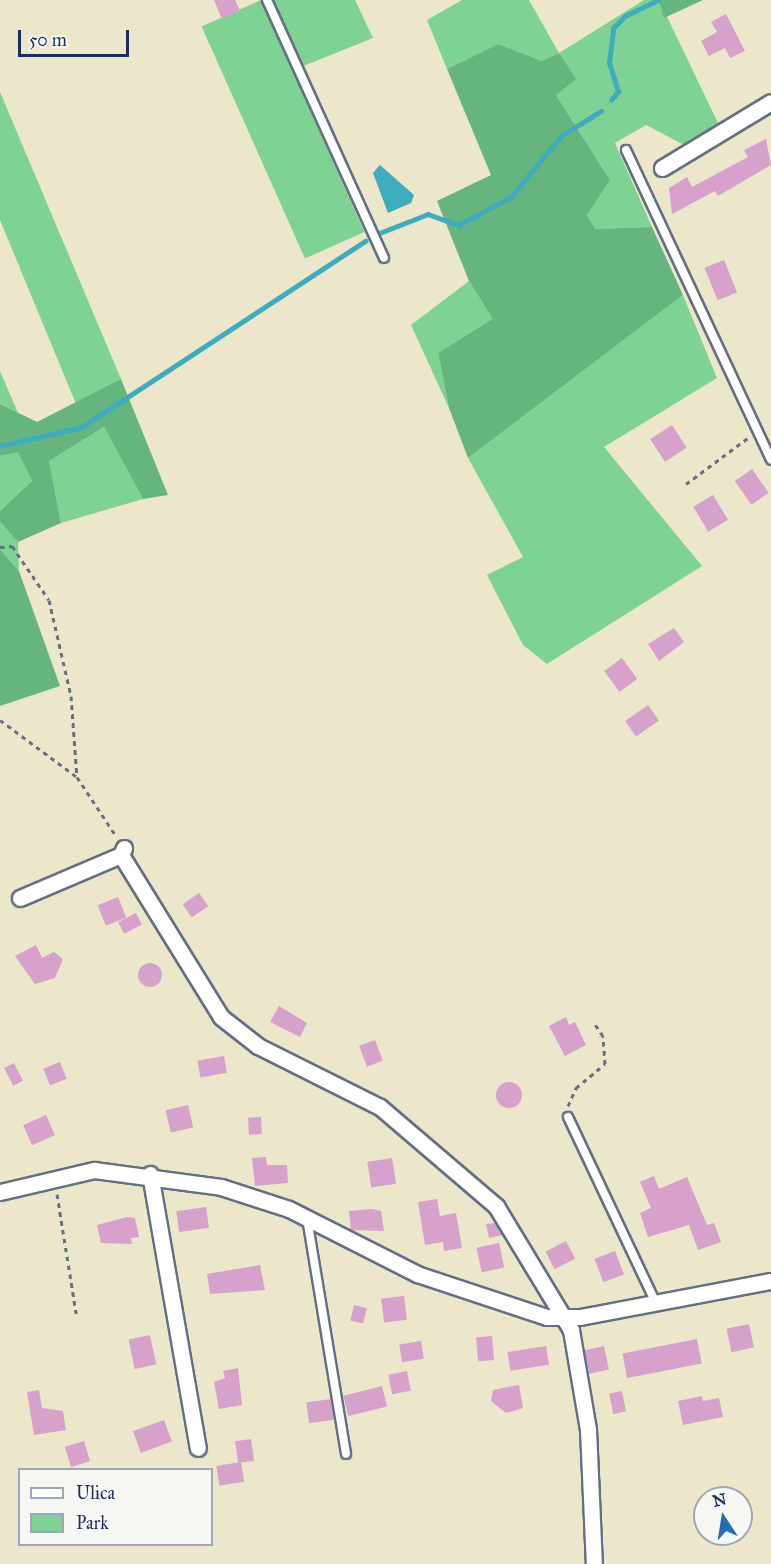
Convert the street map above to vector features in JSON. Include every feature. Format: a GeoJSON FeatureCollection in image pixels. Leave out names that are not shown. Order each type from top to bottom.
{"type":"FeatureCollection","features":[{"type":"Feature","properties":{"kind":"street"},"geometry":{"type":"LineString","coordinates":[[663,168],[771,102]]}},
{"type":"Feature","properties":{"kind":"street"},"geometry":{"type":"LineString","coordinates":[[20,898],[122,852],[221,1017],[258,1046],[380,1107],[479,1187],[524,1250],[561,1318],[571,1330],[588,1429],[594,1564]]}},
{"type":"Feature","properties":{"kind":"street"},"geometry":{"type":"LineString","coordinates":[[0,1192],[55,1177],[94,1170],[150,1174],[261,1197],[417,1274],[522,1312],[561,1318],[657,1303],[771,1281]]}},
{"type":"Feature","properties":{"kind":"street"},"geometry":{"type":"LineString","coordinates":[[150,1174],[198,1448]]}},
{"type":"Feature","properties":{"kind":"lane"},"geometry":{"type":"LineString","coordinates":[[267,0],[384,258]]}},
{"type":"Feature","properties":{"kind":"lane"},"geometry":{"type":"LineString","coordinates":[[626,150],[771,460]]}},
{"type":"Feature","properties":{"kind":"lane"},"geometry":{"type":"LineString","coordinates":[[568,1117],[657,1303]]}},
{"type":"Feature","properties":{"kind":"lane"},"geometry":{"type":"LineString","coordinates":[[307,1218],[346,1454]]}},
{"type":"Feature","properties":{"kind":"path"},"geometry":{"type":"LineString","coordinates":[[686,484],[756,432]]}},
{"type":"Feature","properties":{"kind":"path"},"geometry":{"type":"LineString","coordinates":[[0,547],[12,546],[49,600],[70,696],[77,777]]}},
{"type":"Feature","properties":{"kind":"path"},"geometry":{"type":"LineString","coordinates":[[0,720],[77,777],[122,852]]}},
{"type":"Feature","properties":{"kind":"path"},"geometry":{"type":"LineString","coordinates":[[568,1117],[576,1088],[605,1064],[603,1036],[593,1021]]}},
{"type":"Feature","properties":{"kind":"path"},"geometry":{"type":"LineString","coordinates":[[55,1177],[76,1313]]}},
{"type":"Feature","properties":{"kind":"green space"},"geometry":{"type":"Polygon","coordinates":[[[261,0],[364,232],[305,258],[202,26],[261,0]]]}},
{"type":"Feature","properties":{"kind":"green space"},"geometry":{"type":"Polygon","coordinates":[[[272,0],[355,0],[373,38],[301,67],[272,0]]]}},
{"type":"Feature","properties":{"kind":"green space"},"geometry":{"type":"Polygon","coordinates":[[[462,0],[529,0],[559,53],[542,61],[498,44],[447,69],[427,20],[462,0]]]}},
{"type":"Feature","properties":{"kind":"green space"},"geometry":{"type":"Polygon","coordinates":[[[644,0],[659,0],[718,123],[688,147],[646,125],[615,143],[652,227],[594,229],[587,214],[610,180],[556,95],[559,53],[644,0]]]}},
{"type":"Feature","properties":{"kind":"green space"},"geometry":{"type":"Polygon","coordinates":[[[659,0],[703,0],[664,18],[659,0]]]}},
{"type":"Feature","properties":{"kind":"green space"},"geometry":{"type":"Polygon","coordinates":[[[498,44],[542,61],[559,53],[576,79],[556,95],[610,180],[587,215],[595,229],[652,227],[683,295],[468,458],[449,408],[438,353],[493,319],[469,281],[437,201],[491,175],[447,69],[498,44]]]}},
{"type":"Feature","properties":{"kind":"green space"},"geometry":{"type":"Polygon","coordinates":[[[0,92],[121,379],[76,404],[0,220],[0,92]]]}},
{"type":"Feature","properties":{"kind":"green space"},"geometry":{"type":"Polygon","coordinates":[[[469,281],[494,320],[438,353],[449,408],[411,325],[469,281]]]}},
{"type":"Feature","properties":{"kind":"green space"},"geometry":{"type":"Polygon","coordinates":[[[683,295],[717,378],[604,447],[702,566],[547,664],[523,645],[487,575],[523,557],[468,458],[683,295]]]}},
{"type":"Feature","properties":{"kind":"green space"},"geometry":{"type":"Polygon","coordinates":[[[0,371],[18,413],[0,404],[0,371]]]}},
{"type":"Feature","properties":{"kind":"green space"},"geometry":{"type":"Polygon","coordinates":[[[121,379],[168,495],[143,499],[104,427],[49,461],[61,523],[18,542],[0,522],[0,511],[32,481],[18,452],[0,456],[0,404],[37,422],[121,379]]]}},
{"type":"Feature","properties":{"kind":"green space"},"geometry":{"type":"Polygon","coordinates":[[[104,427],[143,499],[61,523],[49,461],[104,427]]]}},
{"type":"Feature","properties":{"kind":"green space"},"geometry":{"type":"Polygon","coordinates":[[[18,451],[32,481],[0,511],[0,456],[18,451]]]}},
{"type":"Feature","properties":{"kind":"green space"},"geometry":{"type":"Polygon","coordinates":[[[0,522],[18,542],[19,571],[0,549],[0,522]]]}},
{"type":"Feature","properties":{"kind":"green space"},"geometry":{"type":"Polygon","coordinates":[[[0,549],[19,571],[60,686],[0,706],[0,549]]]}},
{"type":"Feature","properties":{"kind":"water"},"geometry":{"type":"Polygon","coordinates":[[[380,165],[414,195],[411,203],[388,213],[373,173],[380,165]]]}},
{"type":"Feature","properties":{"kind":"building"},"geometry":{"type":"Polygon","coordinates":[[[214,0],[235,0],[240,11],[222,19],[214,0]]]}},
{"type":"Feature","properties":{"kind":"building"},"geometry":{"type":"Polygon","coordinates":[[[726,14],[745,51],[730,58],[725,48],[709,56],[701,41],[717,32],[711,22],[726,14]]]}},
{"type":"Feature","properties":{"kind":"building"},"geometry":{"type":"Polygon","coordinates":[[[766,139],[771,165],[718,196],[715,191],[672,214],[669,188],[687,177],[692,187],[748,157],[744,150],[766,139]]]}},
{"type":"Feature","properties":{"kind":"building"},"geometry":{"type":"Polygon","coordinates":[[[724,260],[737,292],[718,300],[705,268],[724,260]]]}},
{"type":"Feature","properties":{"kind":"building"},"geometry":{"type":"Polygon","coordinates":[[[672,425],[687,448],[665,462],[650,439],[672,425]]]}},
{"type":"Feature","properties":{"kind":"building"},"geometry":{"type":"Polygon","coordinates":[[[752,469],[769,493],[751,505],[735,481],[752,469]]]}},
{"type":"Feature","properties":{"kind":"building"},"geometry":{"type":"Polygon","coordinates":[[[713,495],[728,520],[708,532],[693,507],[713,495]]]}},
{"type":"Feature","properties":{"kind":"building"},"geometry":{"type":"Polygon","coordinates":[[[674,628],[684,642],[659,661],[648,644],[674,628]]]}},
{"type":"Feature","properties":{"kind":"building"},"geometry":{"type":"Polygon","coordinates":[[[622,658],[637,679],[619,692],[604,671],[622,658]]]}},
{"type":"Feature","properties":{"kind":"building"},"geometry":{"type":"Polygon","coordinates":[[[648,705],[659,721],[636,737],[625,721],[648,705]]]}},
{"type":"Feature","properties":{"kind":"building"},"geometry":{"type":"Polygon","coordinates":[[[199,893],[208,906],[192,918],[183,904],[199,893]]]}},
{"type":"Feature","properties":{"kind":"building"},"geometry":{"type":"Polygon","coordinates":[[[118,897],[126,917],[106,926],[98,905],[118,897]]]}},
{"type":"Feature","properties":{"kind":"building"},"geometry":{"type":"Polygon","coordinates":[[[136,913],[142,925],[124,934],[118,922],[136,913]]]}},
{"type":"Feature","properties":{"kind":"building"},"geometry":{"type":"Polygon","coordinates":[[[36,945],[42,958],[54,952],[63,959],[55,978],[35,984],[15,956],[36,945]]]}},
{"type":"Feature","properties":{"kind":"building"},"geometry":{"type":"Polygon","coordinates":[[[150,963],[155,964],[161,970],[161,980],[155,986],[150,987],[145,986],[139,980],[138,975],[139,970],[145,964],[150,963]]]}},
{"type":"Feature","properties":{"kind":"building"},"geometry":{"type":"Polygon","coordinates":[[[279,1006],[307,1023],[300,1037],[270,1022],[279,1006]]]}},
{"type":"Feature","properties":{"kind":"building"},"geometry":{"type":"Polygon","coordinates":[[[566,1017],[569,1025],[575,1022],[586,1045],[565,1056],[549,1026],[566,1017]]]}},
{"type":"Feature","properties":{"kind":"building"},"geometry":{"type":"Polygon","coordinates":[[[375,1040],[383,1061],[367,1067],[359,1046],[375,1040]]]}},
{"type":"Feature","properties":{"kind":"building"},"geometry":{"type":"Polygon","coordinates":[[[224,1056],[227,1073],[200,1077],[197,1061],[224,1056]]]}},
{"type":"Feature","properties":{"kind":"building"},"geometry":{"type":"Polygon","coordinates":[[[60,1062],[67,1079],[50,1085],[43,1069],[60,1062]]]}},
{"type":"Feature","properties":{"kind":"building"},"geometry":{"type":"Polygon","coordinates":[[[14,1063],[23,1081],[13,1086],[4,1068],[14,1063]]]}},
{"type":"Feature","properties":{"kind":"building"},"geometry":{"type":"Polygon","coordinates":[[[509,1082],[518,1086],[522,1095],[518,1104],[509,1108],[500,1104],[496,1095],[500,1086],[509,1082]]]}},
{"type":"Feature","properties":{"kind":"building"},"geometry":{"type":"Polygon","coordinates":[[[188,1105],[193,1127],[171,1133],[166,1110],[188,1105]]]}},
{"type":"Feature","properties":{"kind":"building"},"geometry":{"type":"Polygon","coordinates":[[[46,1115],[55,1135],[32,1145],[23,1125],[46,1115]]]}},
{"type":"Feature","properties":{"kind":"building"},"geometry":{"type":"Polygon","coordinates":[[[261,1117],[262,1134],[249,1135],[248,1118],[261,1117]]]}},
{"type":"Feature","properties":{"kind":"building"},"geometry":{"type":"Polygon","coordinates":[[[266,1157],[267,1165],[287,1165],[288,1183],[255,1186],[252,1158],[266,1157]]]}},
{"type":"Feature","properties":{"kind":"building"},"geometry":{"type":"Polygon","coordinates":[[[392,1158],[396,1184],[371,1188],[367,1162],[392,1158]]]}},
{"type":"Feature","properties":{"kind":"building"},"geometry":{"type":"Polygon","coordinates":[[[654,1176],[659,1189],[687,1177],[707,1225],[714,1223],[721,1242],[698,1250],[689,1225],[648,1237],[640,1213],[651,1208],[640,1182],[654,1176]]]}},
{"type":"Feature","properties":{"kind":"building"},"geometry":{"type":"Polygon","coordinates":[[[437,1199],[440,1216],[456,1213],[462,1248],[444,1251],[443,1242],[425,1245],[418,1202],[437,1199]]]}},
{"type":"Feature","properties":{"kind":"building"},"geometry":{"type":"Polygon","coordinates":[[[206,1207],[209,1228],[179,1232],[176,1211],[206,1207]]]}},
{"type":"Feature","properties":{"kind":"building"},"geometry":{"type":"Polygon","coordinates":[[[371,1209],[381,1211],[384,1231],[351,1230],[349,1211],[371,1209]]]}},
{"type":"Feature","properties":{"kind":"building"},"geometry":{"type":"Polygon","coordinates":[[[127,1217],[135,1218],[139,1237],[131,1238],[132,1244],[101,1243],[97,1225],[127,1217]]]}},
{"type":"Feature","properties":{"kind":"building"},"geometry":{"type":"Polygon","coordinates":[[[495,1223],[502,1235],[489,1238],[486,1224],[495,1223]]]}},
{"type":"Feature","properties":{"kind":"building"},"geometry":{"type":"Polygon","coordinates":[[[566,1241],[575,1259],[555,1269],[546,1251],[566,1241]]]}},
{"type":"Feature","properties":{"kind":"building"},"geometry":{"type":"Polygon","coordinates":[[[499,1243],[504,1267],[482,1272],[477,1248],[499,1243]]]}},
{"type":"Feature","properties":{"kind":"building"},"geometry":{"type":"Polygon","coordinates":[[[615,1251],[624,1274],[603,1282],[594,1259],[615,1251]]]}},
{"type":"Feature","properties":{"kind":"building"},"geometry":{"type":"Polygon","coordinates":[[[260,1265],[265,1290],[210,1294],[207,1274],[260,1265]]]}},
{"type":"Feature","properties":{"kind":"building"},"geometry":{"type":"Polygon","coordinates":[[[404,1296],[407,1320],[384,1323],[381,1299],[404,1296]]]}},
{"type":"Feature","properties":{"kind":"building"},"geometry":{"type":"Polygon","coordinates":[[[354,1305],[367,1308],[363,1324],[350,1321],[354,1305]]]}},
{"type":"Feature","properties":{"kind":"building"},"geometry":{"type":"Polygon","coordinates":[[[749,1324],[754,1347],[731,1352],[727,1329],[749,1324]]]}},
{"type":"Feature","properties":{"kind":"building"},"geometry":{"type":"Polygon","coordinates":[[[150,1335],[156,1364],[135,1369],[128,1340],[150,1335]]]}},
{"type":"Feature","properties":{"kind":"building"},"geometry":{"type":"Polygon","coordinates":[[[492,1336],[494,1360],[478,1361],[476,1337],[492,1336]]]}},
{"type":"Feature","properties":{"kind":"building"},"geometry":{"type":"Polygon","coordinates":[[[697,1339],[702,1364],[627,1378],[622,1354],[697,1339]]]}},
{"type":"Feature","properties":{"kind":"building"},"geometry":{"type":"Polygon","coordinates":[[[421,1341],[424,1359],[402,1362],[399,1344],[421,1341]]]}},
{"type":"Feature","properties":{"kind":"building"},"geometry":{"type":"Polygon","coordinates":[[[546,1346],[549,1365],[510,1371],[507,1352],[546,1346]]]}},
{"type":"Feature","properties":{"kind":"building"},"geometry":{"type":"Polygon","coordinates":[[[604,1346],[609,1369],[589,1374],[584,1350],[604,1346]]]}},
{"type":"Feature","properties":{"kind":"building"},"geometry":{"type":"Polygon","coordinates":[[[238,1368],[242,1405],[219,1409],[214,1382],[225,1378],[223,1371],[238,1368]]]}},
{"type":"Feature","properties":{"kind":"building"},"geometry":{"type":"Polygon","coordinates":[[[407,1371],[411,1391],[392,1394],[388,1375],[407,1371]]]}},
{"type":"Feature","properties":{"kind":"building"},"geometry":{"type":"Polygon","coordinates":[[[519,1385],[523,1408],[506,1413],[491,1401],[493,1390],[519,1385]]]}},
{"type":"Feature","properties":{"kind":"building"},"geometry":{"type":"Polygon","coordinates":[[[382,1386],[387,1406],[348,1416],[343,1396],[382,1386]]]}},
{"type":"Feature","properties":{"kind":"building"},"geometry":{"type":"Polygon","coordinates":[[[39,1390],[42,1408],[63,1411],[66,1430],[34,1435],[27,1392],[39,1390]]]}},
{"type":"Feature","properties":{"kind":"building"},"geometry":{"type":"Polygon","coordinates":[[[622,1391],[626,1412],[613,1414],[609,1393],[622,1391]]]}},
{"type":"Feature","properties":{"kind":"building"},"geometry":{"type":"Polygon","coordinates":[[[702,1396],[703,1401],[719,1398],[723,1417],[683,1425],[678,1401],[702,1396]]]}},
{"type":"Feature","properties":{"kind":"building"},"geometry":{"type":"Polygon","coordinates":[[[331,1399],[334,1420],[309,1423],[306,1402],[331,1399]]]}},
{"type":"Feature","properties":{"kind":"building"},"geometry":{"type":"Polygon","coordinates":[[[164,1420],[172,1442],[141,1453],[133,1431],[164,1420]]]}},
{"type":"Feature","properties":{"kind":"building"},"geometry":{"type":"Polygon","coordinates":[[[251,1439],[254,1461],[238,1463],[235,1441],[251,1439]]]}},
{"type":"Feature","properties":{"kind":"building"},"geometry":{"type":"Polygon","coordinates":[[[84,1441],[90,1461],[71,1467],[65,1447],[84,1441]]]}},
{"type":"Feature","properties":{"kind":"building"},"geometry":{"type":"Polygon","coordinates":[[[241,1462],[244,1482],[219,1486],[216,1466],[241,1462]]]}},
{"type":"Feature","properties":{"kind":"waterway"},"geometry":{"type":"LineString","coordinates":[[611,100],[618,92],[609,63],[613,28],[625,16],[658,0]]}},
{"type":"Feature","properties":{"kind":"waterway"},"geometry":{"type":"LineString","coordinates":[[377,234],[428,214],[459,225],[511,197],[561,136],[601,111]]}},
{"type":"Feature","properties":{"kind":"waterway"},"geometry":{"type":"LineString","coordinates":[[0,446],[82,427],[365,241]]}}]}
